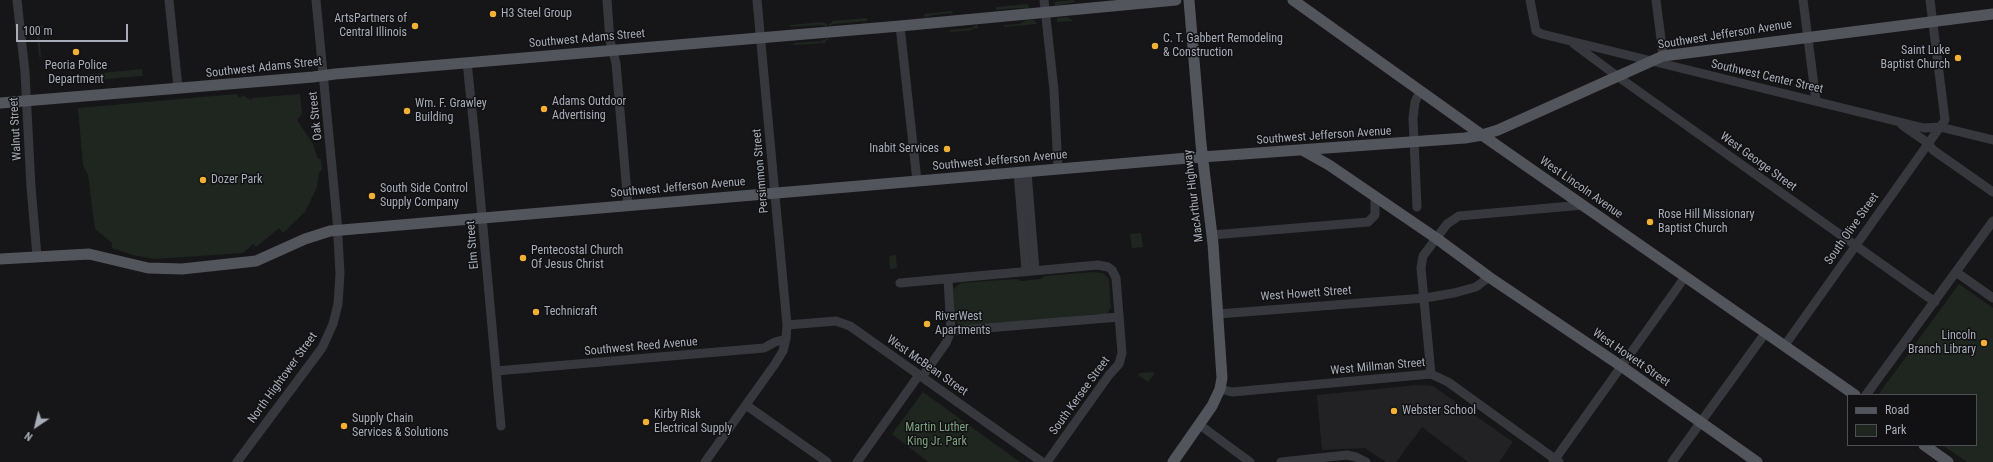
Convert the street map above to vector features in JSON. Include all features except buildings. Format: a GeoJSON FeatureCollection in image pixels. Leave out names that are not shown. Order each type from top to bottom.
{"type":"FeatureCollection","features":[{"type":"Feature","properties":{"kind":"main road","name":"Southwest Adams Street"},"geometry":{"type":"LineString","coordinates":[[0,102],[900,26],[1176,0]]}},
{"type":"Feature","properties":{"kind":"main road","name":"MacArthur Highway"},"geometry":{"type":"LineString","coordinates":[[1189,0],[1202,157],[1212,235],[1222,366],[1220,389]]}},
{"type":"Feature","properties":{"kind":"main road","name":"West Lincoln Avenue"},"geometry":{"type":"LineString","coordinates":[[1293,0],[1482,135],[1854,394]]}},
{"type":"Feature","properties":{"kind":"main road","name":"Southwest Jefferson Avenue"},"geometry":{"type":"LineString","coordinates":[[0,259],[69,254],[93,254],[138,266],[163,269],[220,266],[246,263],[262,259],[320,234],[338,230],[1202,157],[1414,143],[1482,135],[1648,62],[1808,36],[1993,14]]}},
{"type":"Feature","properties":{"kind":"main road","name":"West Howett Street"},"geometry":{"type":"LineString","coordinates":[[1303,151],[1329,165],[1436,238],[1488,278],[1621,366],[1757,462]]}},
{"type":"Feature","properties":{"kind":"main road"},"geometry":{"type":"LineString","coordinates":[[1173,462],[1200,425],[1220,389]]}},
{"type":"Feature","properties":{"kind":"main road"},"geometry":{"type":"LineString","coordinates":[[1925,446],[1948,462]]}},
{"type":"Feature","properties":{"kind":"street","name":"Walnut Street"},"geometry":{"type":"LineString","coordinates":[[17,0],[20,21],[23,101],[37,256]]}},
{"type":"Feature","properties":{"kind":"street"},"geometry":{"type":"LineString","coordinates":[[169,0],[178,88]]}},
{"type":"Feature","properties":{"kind":"street","name":"Oak Street"},"geometry":{"type":"LineString","coordinates":[[316,0],[338,230]]}},
{"type":"Feature","properties":{"kind":"street"},"geometry":{"type":"LineString","coordinates":[[607,0],[628,206]]}},
{"type":"Feature","properties":{"kind":"street","name":"Persimmon Street"},"geometry":{"type":"LineString","coordinates":[[705,462],[783,351],[786,339],[787,325],[757,0]]}},
{"type":"Feature","properties":{"kind":"street"},"geometry":{"type":"LineString","coordinates":[[1044,0],[1054,90],[1058,169]]}},
{"type":"Feature","properties":{"kind":"street"},"geometry":{"type":"LineString","coordinates":[[1530,0],[1536,31],[1648,62]]}},
{"type":"Feature","properties":{"kind":"street"},"geometry":{"type":"LineString","coordinates":[[1656,0],[1664,60]]}},
{"type":"Feature","properties":{"kind":"street"},"geometry":{"type":"LineString","coordinates":[[1803,0],[1816,101]]}},
{"type":"Feature","properties":{"kind":"street"},"geometry":{"type":"LineString","coordinates":[[1930,0],[1945,120],[1940,127]]}},
{"type":"Feature","properties":{"kind":"street"},"geometry":{"type":"LineString","coordinates":[[900,26],[917,181]]}},
{"type":"Feature","properties":{"kind":"street","name":"West George Street"},"geometry":{"type":"LineString","coordinates":[[1569,40],[1617,76],[1935,302]]}},
{"type":"Feature","properties":{"kind":"street","name":"Southwest Center Street"},"geometry":{"type":"LineString","coordinates":[[1664,60],[1816,101],[1924,128],[1940,127],[1993,140]]}},
{"type":"Feature","properties":{"kind":"street","name":"Elm Street"},"geometry":{"type":"LineString","coordinates":[[467,62],[501,426]]}},
{"type":"Feature","properties":{"kind":"street"},"geometry":{"type":"LineString","coordinates":[[1417,207],[1413,114],[1415,102],[1420,91]]}},
{"type":"Feature","properties":{"kind":"street"},"geometry":{"type":"LineString","coordinates":[[1896,120],[1928,143],[1933,150],[1993,192]]}},
{"type":"Feature","properties":{"kind":"street","name":"South Olive Street"},"geometry":{"type":"LineString","coordinates":[[1785,345],[1940,127]]}},
{"type":"Feature","properties":{"kind":"street"},"geometry":{"type":"LineString","coordinates":[[900,283],[1030,271],[1022,172]]}},
{"type":"Feature","properties":{"kind":"street"},"geometry":{"type":"LineString","coordinates":[[1212,235],[1368,222],[1375,215],[1375,197]]}},
{"type":"Feature","properties":{"kind":"street"},"geometry":{"type":"LineString","coordinates":[[1431,374],[1421,268],[1423,256],[1447,224],[1459,216],[1583,205]]}},
{"type":"Feature","properties":{"kind":"street"},"geometry":{"type":"LineString","coordinates":[[1867,394],[1993,221]]}},
{"type":"Feature","properties":{"kind":"street","name":"North Hightower Street"},"geometry":{"type":"LineString","coordinates":[[237,462],[322,348],[330,332],[335,318],[339,298],[338,230]]}},
{"type":"Feature","properties":{"kind":"street","name":"South Kersee Street"},"geometry":{"type":"LineString","coordinates":[[1030,271],[1098,265],[1108,267],[1112,270],[1116,278],[1122,353],[1119,364],[1109,375],[1047,462]]}},
{"type":"Feature","properties":{"kind":"street"},"geometry":{"type":"LineString","coordinates":[[1956,272],[1993,298]]}},
{"type":"Feature","properties":{"kind":"street"},"geometry":{"type":"LineString","coordinates":[[1556,461],[1621,366],[1685,277]]}},
{"type":"Feature","properties":{"kind":"street","name":"West Howett Street"},"geometry":{"type":"LineString","coordinates":[[1218,314],[1425,298],[1476,287],[1488,278]]}},
{"type":"Feature","properties":{"kind":"street"},"geometry":{"type":"LineString","coordinates":[[857,462],[946,343],[951,331],[948,279]]}},
{"type":"Feature","properties":{"kind":"street"},"geometry":{"type":"LineString","coordinates":[[951,331],[1119,317]]}},
{"type":"Feature","properties":{"kind":"street","name":"West McBean Street"},"geometry":{"type":"LineString","coordinates":[[787,325],[836,321],[850,326],[1042,462]]}},
{"type":"Feature","properties":{"kind":"street"},"geometry":{"type":"LineString","coordinates":[[1672,462],[1766,332]]}},
{"type":"Feature","properties":{"kind":"street","name":"Southwest Reed Avenue"},"geometry":{"type":"LineString","coordinates":[[496,371],[764,348],[775,342],[786,339]]}},
{"type":"Feature","properties":{"kind":"street","name":"West Millman Street"},"geometry":{"type":"LineString","coordinates":[[1220,389],[1232,392],[1431,374],[1448,382],[1556,461]]}},
{"type":"Feature","properties":{"kind":"street"},"geometry":{"type":"LineString","coordinates":[[746,405],[827,462]]}},
{"type":"Feature","properties":{"kind":"street"},"geometry":{"type":"LineString","coordinates":[[1200,425],[1250,462]]}},
{"type":"Feature","properties":{"kind":"street"},"geometry":{"type":"LineString","coordinates":[[1281,462],[1347,455],[1356,457],[1366,462]]}},
{"type":"Feature","properties":{"kind":"shaded area","name":"Webster School"},"geometry":{"type":"Polygon","coordinates":[[[1418,385],[1433,386],[1513,442],[1499,462],[1468,462],[1422,427],[1396,462],[1386,462],[1365,448],[1322,450],[1317,395],[1418,385]]]}},
{"type":"Feature","properties":{"kind":"green space"},"geometry":{"type":"Polygon","coordinates":[[[1073,0],[1075,2],[1055,6],[1054,2],[1073,0]]]}},
{"type":"Feature","properties":{"kind":"green space"},"geometry":{"type":"Polygon","coordinates":[[[1028,4],[1029,9],[1018,8],[996,10],[996,7],[1028,4]]]}},
{"type":"Feature","properties":{"kind":"green space"},"geometry":{"type":"Polygon","coordinates":[[[952,11],[953,13],[933,15],[925,18],[924,14],[952,11]]]}},
{"type":"Feature","properties":{"kind":"green space"},"geometry":{"type":"Polygon","coordinates":[[[1067,17],[1074,21],[1057,22],[1057,18],[1067,17]]]}},
{"type":"Feature","properties":{"kind":"green space"},"geometry":{"type":"Polygon","coordinates":[[[867,18],[867,21],[834,24],[829,26],[828,24],[832,23],[832,21],[867,18]]]}},
{"type":"Feature","properties":{"kind":"green space"},"geometry":{"type":"Polygon","coordinates":[[[1026,20],[1034,20],[1037,24],[1004,27],[1004,25],[1019,24],[1026,20]]]}},
{"type":"Feature","properties":{"kind":"green space"},"geometry":{"type":"Polygon","coordinates":[[[823,22],[827,24],[827,27],[820,25],[791,27],[790,25],[823,22]]]}},
{"type":"Feature","properties":{"kind":"green space"},"geometry":{"type":"Polygon","coordinates":[[[36,25],[43,25],[43,28],[39,29],[41,57],[39,57],[36,25]]]}},
{"type":"Feature","properties":{"kind":"green space"},"geometry":{"type":"Polygon","coordinates":[[[977,25],[978,28],[971,29],[973,30],[950,32],[950,30],[971,28],[977,25]]]}},
{"type":"Feature","properties":{"kind":"green space"},"geometry":{"type":"Polygon","coordinates":[[[828,38],[825,43],[794,45],[794,43],[821,41],[828,38]]]}},
{"type":"Feature","properties":{"kind":"green space"},"geometry":{"type":"Polygon","coordinates":[[[142,69],[143,76],[71,82],[71,76],[142,69]]]}},
{"type":"Feature","properties":{"kind":"green space","name":"Dozer Park"},"geometry":{"type":"Polygon","coordinates":[[[236,94],[240,98],[243,95],[251,100],[252,98],[300,94],[302,114],[297,120],[313,144],[318,159],[321,159],[322,169],[319,173],[317,187],[305,212],[283,233],[279,228],[256,247],[253,244],[243,253],[154,259],[133,255],[112,248],[112,243],[95,229],[88,175],[83,165],[78,108],[236,94]]]}},
{"type":"Feature","properties":{"kind":"green space"},"geometry":{"type":"Polygon","coordinates":[[[1141,233],[1143,247],[1132,248],[1130,234],[1141,233]]]}},
{"type":"Feature","properties":{"kind":"green space"},"geometry":{"type":"Polygon","coordinates":[[[896,255],[897,268],[890,269],[889,256],[896,255]]]}},
{"type":"Feature","properties":{"kind":"green space"},"geometry":{"type":"Polygon","coordinates":[[[1093,272],[1103,273],[1109,279],[1111,308],[1106,315],[1095,314],[1008,324],[1005,322],[960,327],[954,320],[952,290],[961,283],[1016,279],[1021,281],[1040,279],[1045,276],[1093,272]]]}},
{"type":"Feature","properties":{"kind":"green space"},"geometry":{"type":"Polygon","coordinates":[[[1959,284],[1993,308],[1993,462],[1967,462],[1943,446],[1977,446],[1977,394],[1879,394],[1959,284]]]}},
{"type":"Feature","properties":{"kind":"green space"},"geometry":{"type":"Polygon","coordinates":[[[1140,373],[1155,373],[1148,382],[1138,375],[1140,373]]]}},
{"type":"Feature","properties":{"kind":"green space","name":"Martin Luther King Jr. Park"},"geometry":{"type":"Polygon","coordinates":[[[923,392],[1020,462],[928,462],[892,434],[923,392]]]}},
{"type":"Feature","properties":{"kind":"place","name":"H3 Steel Group"},"geometry":{"type":"Point","coordinates":[493,14]}},
{"type":"Feature","properties":{"kind":"place","name":"ArtsPartners of Central Illinois"},"geometry":{"type":"Point","coordinates":[415,26]}},
{"type":"Feature","properties":{"kind":"place","name":"C. T. Gabbert Remodeling & Construction"},"geometry":{"type":"Point","coordinates":[1155,46]}},
{"type":"Feature","properties":{"kind":"place","name":"Peoria Police Department"},"geometry":{"type":"Point","coordinates":[76,52]}},
{"type":"Feature","properties":{"kind":"place","name":"Saint Luke Baptist Church"},"geometry":{"type":"Point","coordinates":[1958,58]}},
{"type":"Feature","properties":{"kind":"place","name":"Adams Outdoor Advertising"},"geometry":{"type":"Point","coordinates":[544,109]}},
{"type":"Feature","properties":{"kind":"place","name":"Wm. F. Grawley Building"},"geometry":{"type":"Point","coordinates":[407,111]}},
{"type":"Feature","properties":{"kind":"place","name":"Inabit Services"},"geometry":{"type":"Point","coordinates":[947,149]}},
{"type":"Feature","properties":{"kind":"place","name":"Dozer Park"},"geometry":{"type":"Point","coordinates":[203,180]}},
{"type":"Feature","properties":{"kind":"place","name":"South Side Control Supply Company"},"geometry":{"type":"Point","coordinates":[372,196]}},
{"type":"Feature","properties":{"kind":"place","name":"Rose Hill Missionary Baptist Church"},"geometry":{"type":"Point","coordinates":[1650,222]}},
{"type":"Feature","properties":{"kind":"place","name":"Pentecostal Church Of Jesus Christ"},"geometry":{"type":"Point","coordinates":[523,258]}},
{"type":"Feature","properties":{"kind":"place","name":"Technicraft"},"geometry":{"type":"Point","coordinates":[536,312]}},
{"type":"Feature","properties":{"kind":"place","name":"RiverWest Apartments"},"geometry":{"type":"Point","coordinates":[927,324]}},
{"type":"Feature","properties":{"kind":"place","name":"Lincoln Branch Library"},"geometry":{"type":"Point","coordinates":[1984,343]}},
{"type":"Feature","properties":{"kind":"place","name":"Webster School"},"geometry":{"type":"Point","coordinates":[1394,411]}},
{"type":"Feature","properties":{"kind":"place","name":"Kirby Risk Electrical Supply"},"geometry":{"type":"Point","coordinates":[646,422]}},
{"type":"Feature","properties":{"kind":"place","name":"Supply Chain Services & Solutions"},"geometry":{"type":"Point","coordinates":[344,426]}}]}
